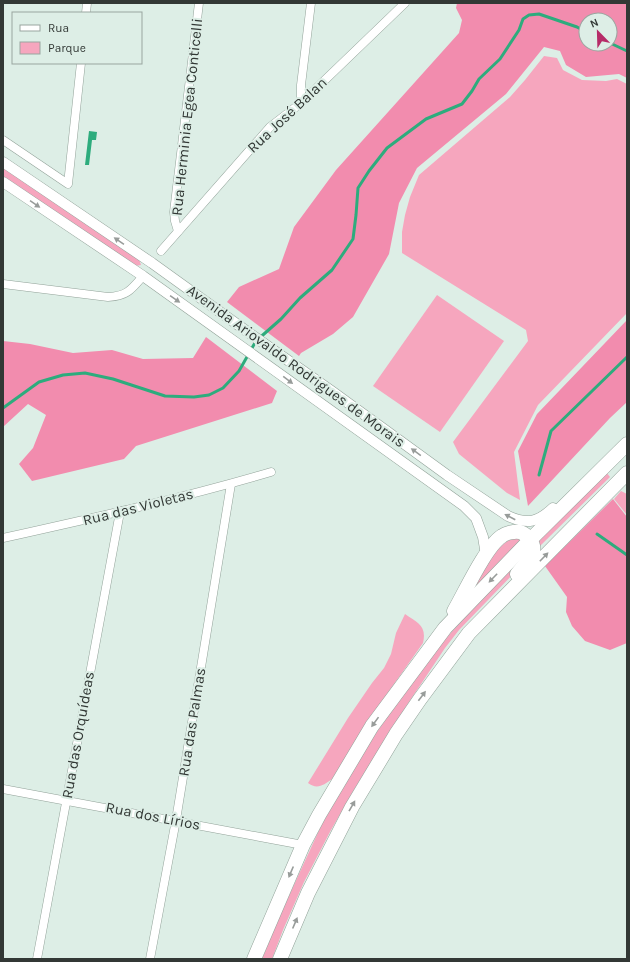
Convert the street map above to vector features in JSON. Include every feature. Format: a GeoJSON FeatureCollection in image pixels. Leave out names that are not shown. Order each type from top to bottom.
{"type":"FeatureCollection","features":[{"type":"Feature","properties":{"kind":"highway"},"geometry":{"type":"LineString","coordinates":[[254,959],[303,845],[319,815],[372,726],[445,628],[589,480],[627,444]]}},
{"type":"Feature","properties":{"kind":"highway"},"geometry":{"type":"LineString","coordinates":[[469,634],[624,480],[616,474],[616,467],[627,449]]}},
{"type":"Feature","properties":{"kind":"highway"},"geometry":{"type":"LineString","coordinates":[[280,959],[308,893],[352,807],[396,734],[420,699],[469,634],[530,557],[533,551],[533,546],[525,535],[519,532],[508,533],[492,545],[445,628]]}},
{"type":"Feature","properties":{"kind":"street","name":"Rua Herminia Egea Conticelli"},"geometry":{"type":"LineString","coordinates":[[178,231],[174,212],[199,3]]}},
{"type":"Feature","properties":{"kind":"street"},"geometry":{"type":"LineString","coordinates":[[301,103],[311,3]]}},
{"type":"Feature","properties":{"kind":"street","name":"Rua José Balan"},"geometry":{"type":"LineString","coordinates":[[161,251],[270,127],[301,103],[405,3]]}},
{"type":"Feature","properties":{"kind":"street"},"geometry":{"type":"LineString","coordinates":[[3,140],[68,184],[80,64]]}},
{"type":"Feature","properties":{"kind":"street","name":"Avenida Ariovaldo Rodrigues de Morais"},"geometry":{"type":"LineString","coordinates":[[3,162],[152,263],[447,475],[508,516],[518,521],[528,522],[544,517],[582,482],[589,480]]}},
{"type":"Feature","properties":{"kind":"street","name":"Avenida Ariovaldo Rodrigues de Morais"},"geometry":{"type":"LineString","coordinates":[[3,182],[143,276],[257,356],[464,506],[476,518],[483,537],[486,555]]}},
{"type":"Feature","properties":{"kind":"street"},"geometry":{"type":"LineString","coordinates":[[3,284],[108,297],[119,297],[126,294],[143,276]]}},
{"type":"Feature","properties":{"kind":"street","name":"Rua das Violetas"},"geometry":{"type":"LineString","coordinates":[[3,538],[120,512],[231,484],[271,472]]}},
{"type":"Feature","properties":{"kind":"street","name":"Rua das Palmas"},"geometry":{"type":"LineString","coordinates":[[150,959],[176,820],[231,484]]}},
{"type":"Feature","properties":{"kind":"street","name":"Rua das Orquídeas"},"geometry":{"type":"LineString","coordinates":[[37,959],[120,512]]}},
{"type":"Feature","properties":{"kind":"street","name":"Rua dos Lírios"},"geometry":{"type":"LineString","coordinates":[[3,789],[176,820],[303,845]]}},
{"type":"Feature","properties":{"kind":"green space"},"geometry":{"type":"Polygon","coordinates":[[[544,56],[557,58],[563,70],[582,80],[606,81],[617,79],[627,84],[627,313],[538,405],[514,452],[520,500],[507,493],[459,454],[453,442],[528,341],[526,330],[402,253],[402,232],[410,197],[419,175],[510,97],[544,56]]]}},
{"type":"Feature","properties":{"kind":"green space"},"geometry":{"type":"Polygon","coordinates":[[[3,167],[139,259],[141,265],[135,266],[3,176],[3,167]]]}},
{"type":"Feature","properties":{"kind":"green space"},"geometry":{"type":"Polygon","coordinates":[[[437,295],[504,341],[440,432],[373,386],[437,295]]]}},
{"type":"Feature","properties":{"kind":"green space"},"geometry":{"type":"Polygon","coordinates":[[[606,472],[610,477],[539,547],[539,540],[606,472]]]}},
{"type":"Feature","properties":{"kind":"green space"},"geometry":{"type":"Polygon","coordinates":[[[621,491],[627,494],[627,515],[614,499],[621,491]]]}},
{"type":"Feature","properties":{"kind":"green space"},"geometry":{"type":"Polygon","coordinates":[[[512,538],[523,541],[470,597],[487,564],[504,543],[512,538]]]}},
{"type":"Feature","properties":{"kind":"green space"},"geometry":{"type":"Polygon","coordinates":[[[525,552],[517,570],[459,630],[445,648],[409,702],[355,788],[331,830],[304,882],[272,959],[262,959],[276,924],[321,826],[376,733],[436,649],[525,552]]]}},
{"type":"Feature","properties":{"kind":"green space"},"geometry":{"type":"Polygon","coordinates":[[[405,614],[422,629],[424,633],[423,643],[375,711],[332,779],[320,786],[311,785],[308,783],[348,718],[384,668],[391,654],[396,633],[405,614]]]}},
{"type":"Feature","properties":{"kind":"shaded area"},"geometry":{"type":"Polygon","coordinates":[[[457,3],[627,3],[627,78],[619,74],[586,77],[566,65],[560,51],[544,47],[506,94],[417,168],[399,203],[389,254],[353,317],[333,334],[301,353],[299,356],[227,302],[239,287],[279,269],[294,227],[336,170],[459,33],[462,20],[456,8],[457,3]]]}},
{"type":"Feature","properties":{"kind":"shaded area"},"geometry":{"type":"Polygon","coordinates":[[[89,131],[97,132],[96,140],[92,140],[89,165],[85,165],[89,131]]]}},
{"type":"Feature","properties":{"kind":"shaded area"},"geometry":{"type":"Polygon","coordinates":[[[627,320],[627,402],[610,418],[528,506],[518,451],[537,414],[627,320]]]}},
{"type":"Feature","properties":{"kind":"shaded area"},"geometry":{"type":"Polygon","coordinates":[[[206,337],[277,391],[272,403],[136,446],[124,459],[32,481],[19,464],[33,448],[46,415],[28,404],[3,427],[3,341],[30,344],[73,353],[112,350],[143,359],[193,358],[206,337]]]}},
{"type":"Feature","properties":{"kind":"shaded area"},"geometry":{"type":"Polygon","coordinates":[[[613,499],[627,517],[627,643],[610,650],[585,641],[572,626],[566,612],[567,597],[545,566],[613,499]]]}},
{"type":"Feature","properties":{"kind":"waterway"},"geometry":{"type":"LineString","coordinates":[[3,408],[39,382],[63,375],[85,373],[113,379],[165,396],[194,397],[209,395],[223,388],[239,371],[256,341],[281,319],[300,298],[332,270],[353,239],[358,188],[387,148],[426,119],[462,104],[479,79],[500,59],[519,30],[523,19],[529,15],[539,14],[578,28]]}},
{"type":"Feature","properties":{"kind":"waterway"},"geometry":{"type":"LineString","coordinates":[[618,47],[627,51]]}},
{"type":"Feature","properties":{"kind":"waterway"},"geometry":{"type":"LineString","coordinates":[[539,475],[551,431],[627,357]]}},
{"type":"Feature","properties":{"kind":"waterway"},"geometry":{"type":"LineString","coordinates":[[597,534],[627,555]]}}]}
